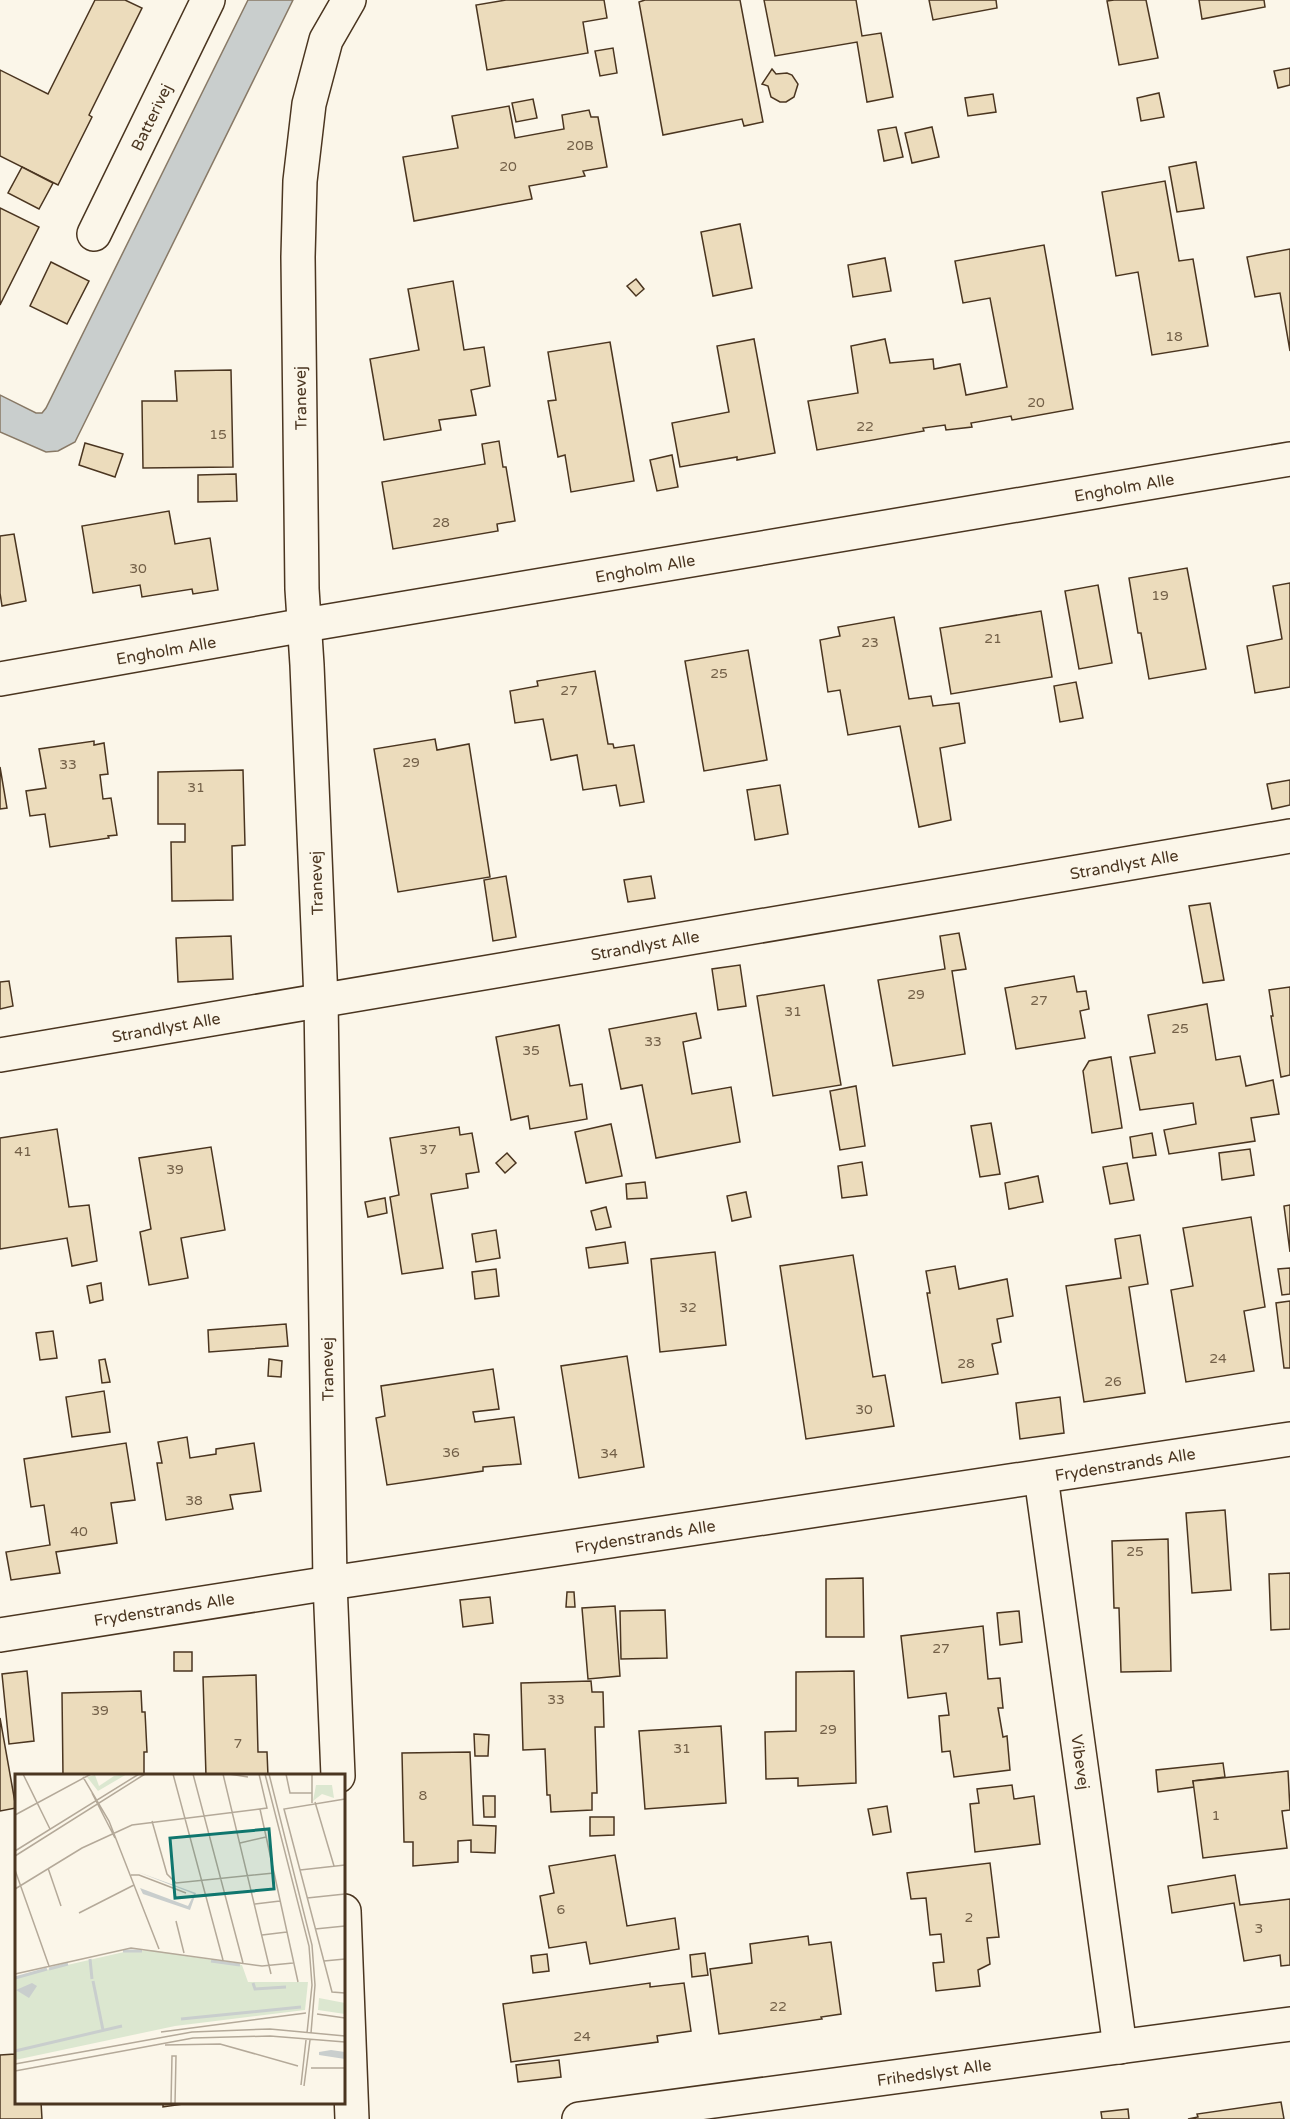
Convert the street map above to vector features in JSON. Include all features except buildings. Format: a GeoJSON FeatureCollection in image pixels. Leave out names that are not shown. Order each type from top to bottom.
{"type":"FeatureCollection","features":[{"type":"Feature","properties":{"kind":"street","name":"Batterivej"},"geometry":{"type":"LineString","coordinates":[[94,234],[208,0]]}},
{"type":"Feature","properties":{"kind":"street","name":"Tranevej"},"geometry":{"type":"LineString","coordinates":[[338,1774],[330,1583],[321,1000],[302,589],[298,257],[300,181],[309,104],[327,40],[349,0]]}},
{"type":"Feature","properties":{"kind":"street","name":"Engholm Alle"},"geometry":{"type":"LineString","coordinates":[[0,679],[304,625],[1290,459]]}},
{"type":"Feature","properties":{"kind":"street","name":"Strandlyst Alle"},"geometry":{"type":"LineString","coordinates":[[0,1055],[1290,836]]}},
{"type":"Feature","properties":{"kind":"street","name":"Frydenstrands Alle"},"geometry":{"type":"LineString","coordinates":[[0,1635],[330,1583],[1290,1439]]}},
{"type":"Feature","properties":{"kind":"street","name":"Vibevej"},"geometry":{"type":"LineString","coordinates":[[1041,1476],[1120,2047]]}},
{"type":"Feature","properties":{"kind":"street"},"geometry":{"type":"LineString","coordinates":[[345,1937],[352,2119]]}},
{"type":"Feature","properties":{"kind":"street","name":"Frihedslyst Alle"},"geometry":{"type":"LineString","coordinates":[[579,2119],[1290,2024]]}},
{"type":"Feature","properties":{"kind":"shaded area"},"geometry":{"type":"Polygon","coordinates":[[[248,0],[293,0],[75,442],[58,451],[46,452],[0,432],[0,395],[36,413],[42,413],[46,408],[248,0]]]}}]}
